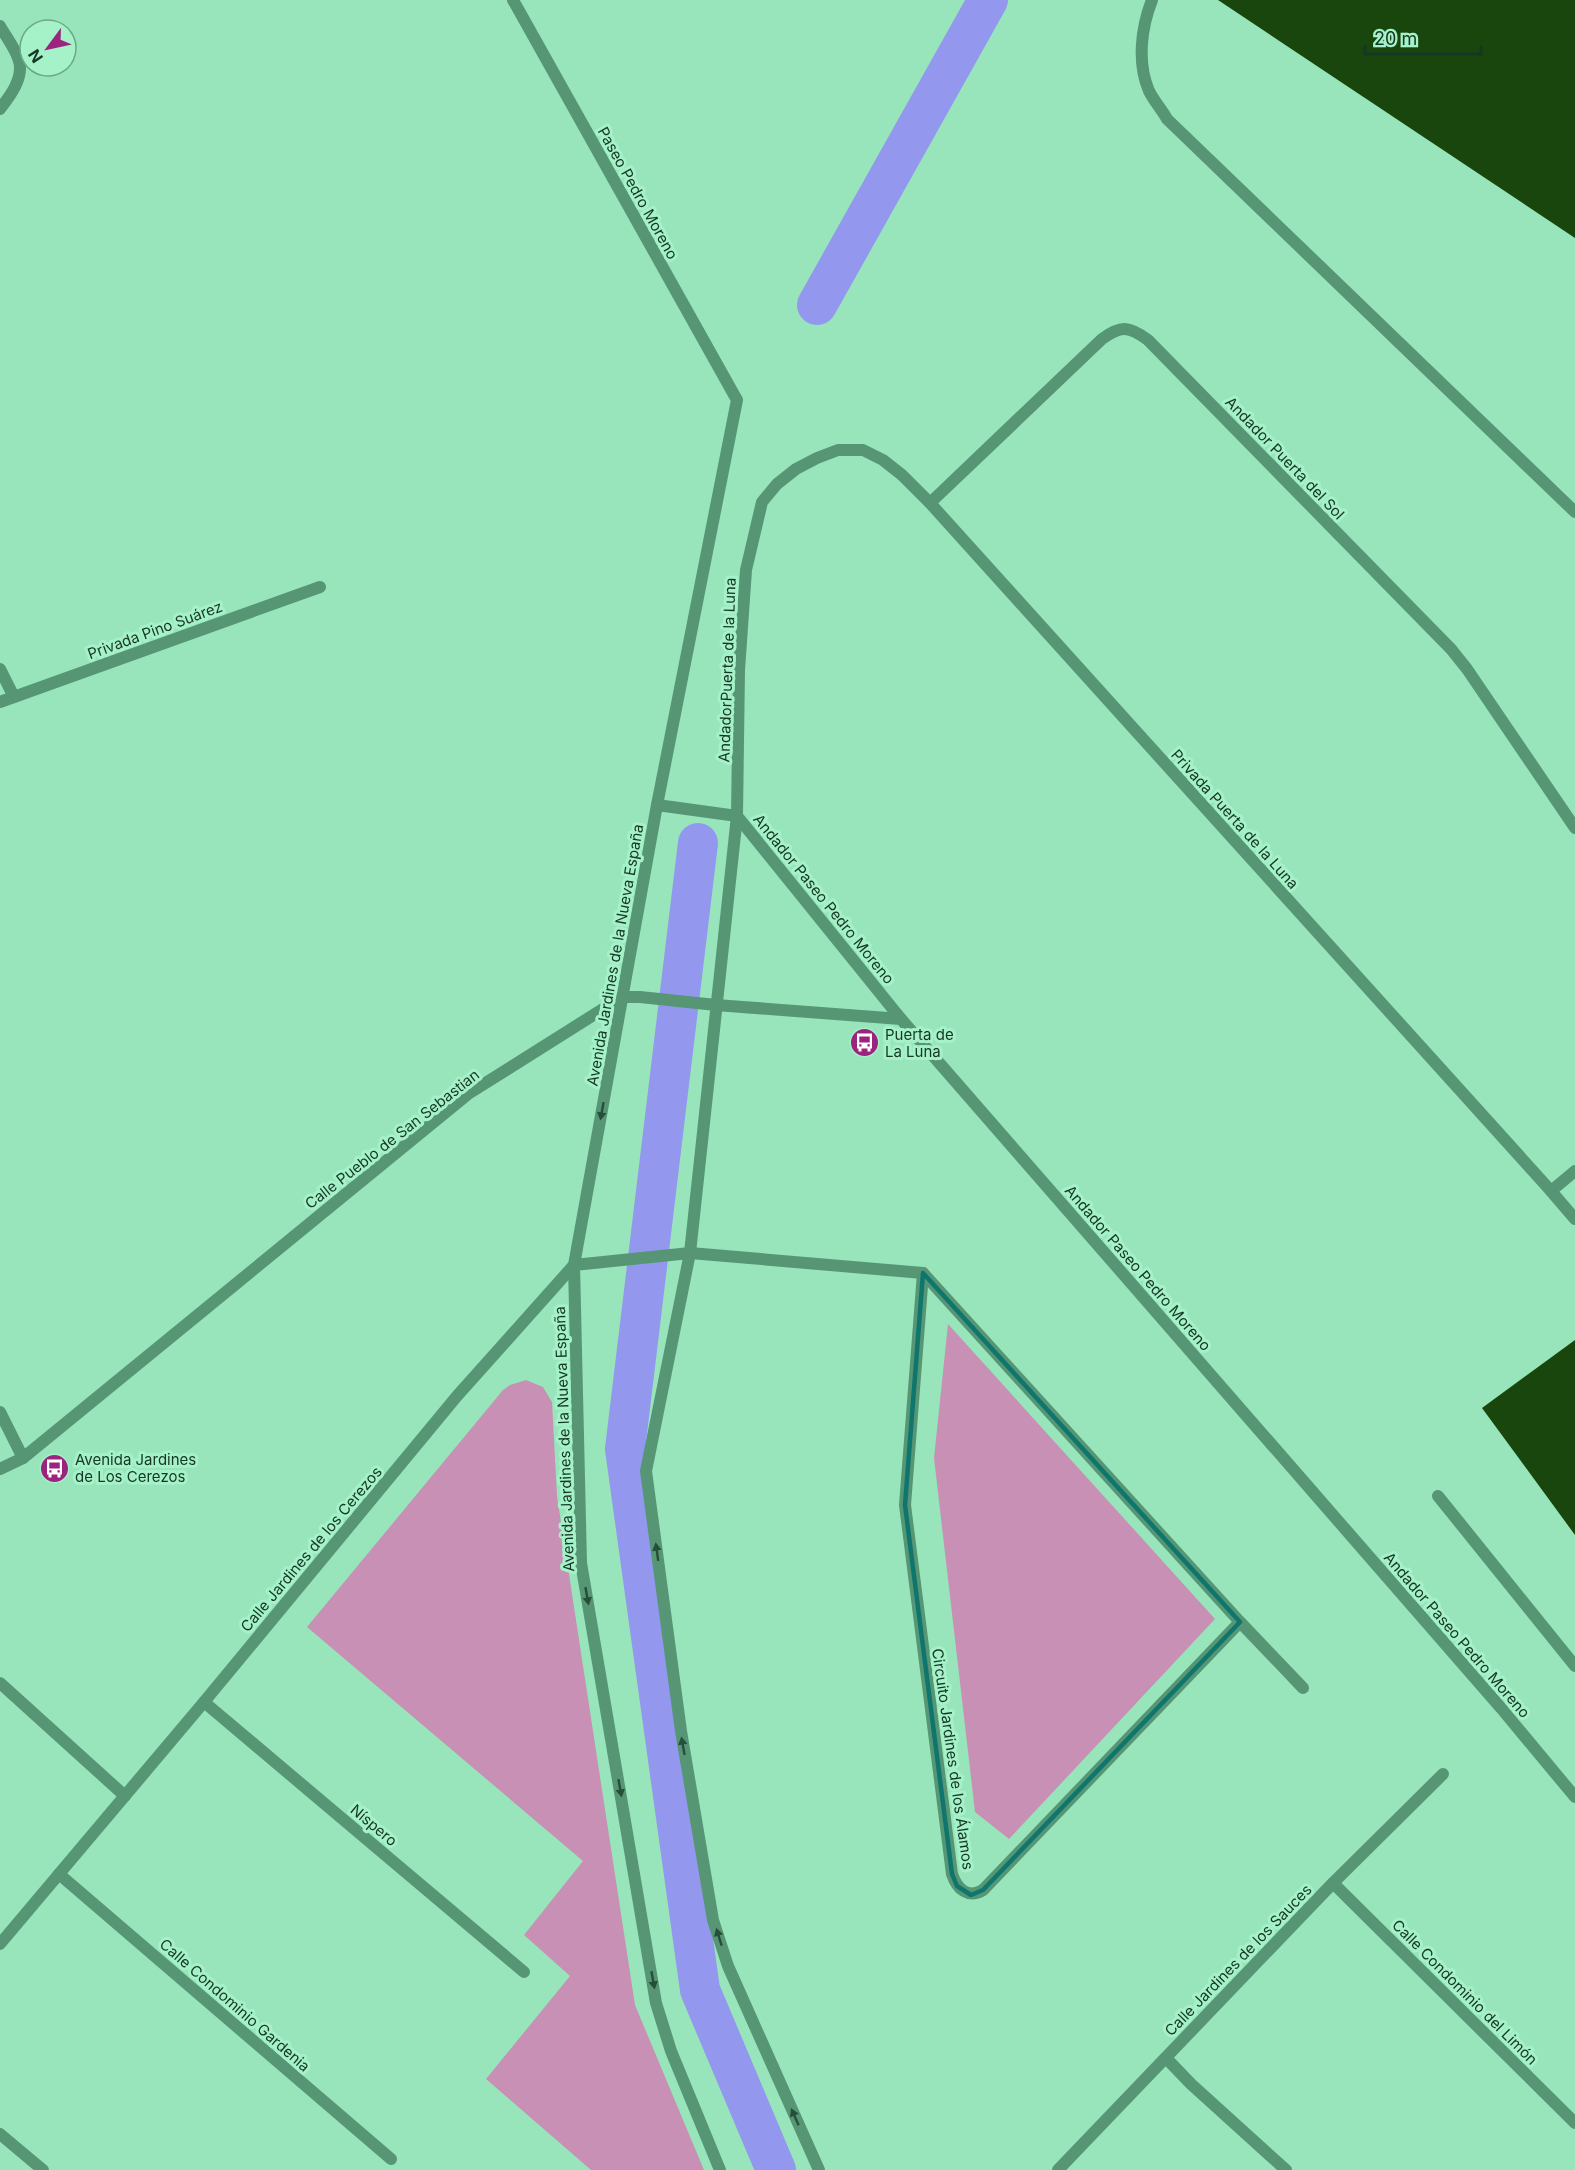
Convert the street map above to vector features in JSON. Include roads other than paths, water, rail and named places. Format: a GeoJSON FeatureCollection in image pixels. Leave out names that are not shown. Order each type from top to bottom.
{"type":"FeatureCollection","features":[{"type":"Feature","properties":{"kind":"street","name":"Paseo Pedro Moreno"},"geometry":{"type":"LineString","coordinates":[[513,0],[737,400]]}},
{"type":"Feature","properties":{"kind":"street"},"geometry":{"type":"LineString","coordinates":[[1152,0],[1143,32],[1142,61],[1149,91],[1167,119],[1575,512]]}},
{"type":"Feature","properties":{"kind":"street"},"geometry":{"type":"LineString","coordinates":[[0,26],[19,61],[14,92],[0,109]]}},
{"type":"Feature","properties":{"kind":"street","name":"Andador Puerta del Sol"},"geometry":{"type":"LineString","coordinates":[[930,503],[1102,339],[1112,332],[1125,328],[1137,332],[1148,340],[1451,649],[1474,678],[1575,828]]}},
{"type":"Feature","properties":{"kind":"street","name":"AndadorPuerta de la Luna"},"geometry":{"type":"LineString","coordinates":[[657,805],[737,400]]}},
{"type":"Feature","properties":{"kind":"street","name":"AndadorPuerta de la Luna"},"geometry":{"type":"LineString","coordinates":[[738,816],[743,605],[746,570],[762,502],[777,484],[817,458],[838,450],[863,450]]}},
{"type":"Feature","properties":{"kind":"street","name":"Privada Puerta de la Luna"},"geometry":{"type":"LineString","coordinates":[[863,450],[892,468],[930,503],[1575,1219]]}},
{"type":"Feature","properties":{"kind":"street","name":"Privada Pino Suárez"},"geometry":{"type":"LineString","coordinates":[[0,702],[320,587]]}},
{"type":"Feature","properties":{"kind":"street"},"geometry":{"type":"LineString","coordinates":[[0,669],[14,697]]}},
{"type":"Feature","properties":{"kind":"street","name":"Andador Paseo Pedro Moreno"},"geometry":{"type":"LineString","coordinates":[[657,805],[738,816],[901,1019],[1501,1708],[1575,1797]]}},
{"type":"Feature","properties":{"kind":"street","name":"Avenida Jardines de la Nueva España"},"geometry":{"type":"LineString","coordinates":[[657,805],[574,1265],[581,1563],[656,2003],[671,2051],[720,2170]]}},
{"type":"Feature","properties":{"kind":"street"},"geometry":{"type":"LineString","coordinates":[[738,816],[690,1253],[646,1471],[681,1731],[713,1920],[728,1966],[819,2170]]}},
{"type":"Feature","properties":{"kind":"street"},"geometry":{"type":"LineString","coordinates":[[622,997],[901,1019]]}},
{"type":"Feature","properties":{"kind":"street","name":"Calle Pueblo de San Sebastian"},"geometry":{"type":"LineString","coordinates":[[0,1468],[23,1458],[468,1094],[622,997]]}},
{"type":"Feature","properties":{"kind":"street"},"geometry":{"type":"LineString","coordinates":[[1551,1191],[1575,1171]]}},
{"type":"Feature","properties":{"kind":"street"},"geometry":{"type":"LineString","coordinates":[[574,1265],[690,1253],[923,1273],[1240,1622],[1303,1688]]}},
{"type":"Feature","properties":{"kind":"street","name":"Calle Jardines de los Cerezos"},"geometry":{"type":"LineString","coordinates":[[0,1944],[457,1396],[574,1265]]}},
{"type":"Feature","properties":{"kind":"street","name":"Circuito Jardines de los Álamos"},"geometry":{"type":"LineString","coordinates":[[923,1273],[904,1504],[952,1874],[957,1886],[966,1894],[984,1890],[1240,1622]]}},
{"type":"Feature","properties":{"kind":"street"},"geometry":{"type":"LineString","coordinates":[[0,1412],[23,1458]]}},
{"type":"Feature","properties":{"kind":"street"},"geometry":{"type":"LineString","coordinates":[[1438,1496],[1575,1665]]}},
{"type":"Feature","properties":{"kind":"street"},"geometry":{"type":"LineString","coordinates":[[0,1683],[125,1796]]}},
{"type":"Feature","properties":{"kind":"street","name":"Níspero"},"geometry":{"type":"LineString","coordinates":[[204,1702],[524,1972]]}},
{"type":"Feature","properties":{"kind":"street","name":"Calle Jardines de los Sauces"},"geometry":{"type":"LineString","coordinates":[[1058,2170],[1333,1883],[1443,1774]]}},
{"type":"Feature","properties":{"kind":"street","name":"Calle Condominio Gardenia"},"geometry":{"type":"LineString","coordinates":[[59,1874],[391,2159]]}},
{"type":"Feature","properties":{"kind":"street","name":"Calle Condominio del Limón"},"geometry":{"type":"LineString","coordinates":[[1333,1883],[1575,2123]]}},
{"type":"Feature","properties":{"kind":"street"},"geometry":{"type":"LineString","coordinates":[[1166,2058],[1191,2084],[1286,2170]]}},
{"type":"Feature","properties":{"kind":"street"},"geometry":{"type":"LineString","coordinates":[[0,2134],[43,2170]]}},
{"type":"Feature","properties":{"kind":"waterway"},"geometry":{"type":"LineString","coordinates":[[817,305],[988,0]]}},
{"type":"Feature","properties":{"kind":"waterway"},"geometry":{"type":"LineString","coordinates":[[698,843],[625,1449],[700,1990],[776,2170]]}},
{"type":"Feature","properties":{"kind":"place","name":"Puerta de La Luna"},"geometry":{"type":"Point","coordinates":[864,1043]}},
{"type":"Feature","properties":{"kind":"place","name":"Avenida Jardines de Los Cerezos"},"geometry":{"type":"Point","coordinates":[54,1468]}}]}
